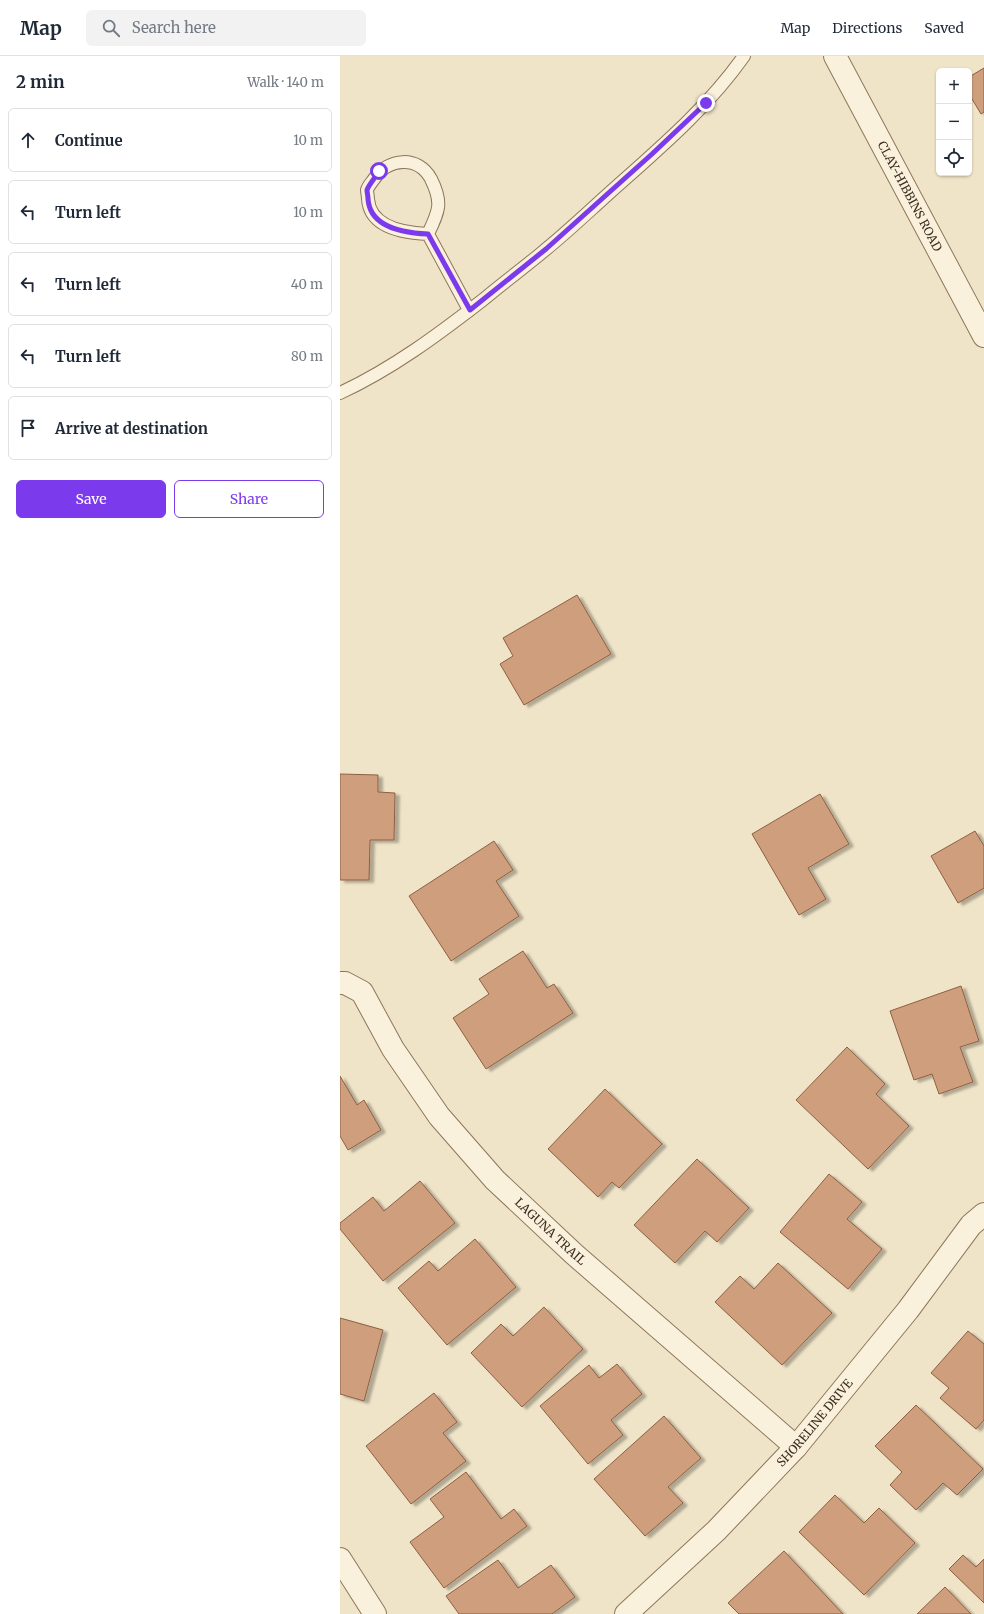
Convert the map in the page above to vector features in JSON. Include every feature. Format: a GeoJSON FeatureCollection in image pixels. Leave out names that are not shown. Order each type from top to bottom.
{"type":"FeatureCollection","features":[{"type":"Feature","properties":{"kind":"street","name":"CLAY-HIBBINS ROAD"},"geometry":{"type":"LineString","coordinates":[[835,56],[984,336]]}},
{"type":"Feature","properties":{"kind":"street","name":"LAGUNA TRAIL"},"geometry":{"type":"LineString","coordinates":[[342,983],[362,992],[393,1049],[439,1116],[495,1180],[574,1254],[796,1447]]}},
{"type":"Feature","properties":{"kind":"street","name":"SHORELINE DRIVE"},"geometry":{"type":"LineString","coordinates":[[626,1614],[716,1531],[796,1447],[908,1310],[971,1226],[984,1214]]}},
{"type":"Feature","properties":{"kind":"street"},"geometry":{"type":"LineString","coordinates":[[340,1559],[375,1614]]}},
{"type":"Feature","properties":{"kind":"lane"},"geometry":{"type":"LineString","coordinates":[[340,393],[398,361],[470,310],[546,249],[652,154],[706,103],[744,56]]}},
{"type":"Feature","properties":{"kind":"lane"},"geometry":{"type":"LineString","coordinates":[[397,162],[413,163],[428,173],[438,192],[438,214],[428,234],[408,234],[387,226],[376,218],[368,205],[367,190],[379,171],[397,162]]}},
{"type":"Feature","properties":{"kind":"lane"},"geometry":{"type":"LineString","coordinates":[[428,234],[470,310]]}},
{"type":"Feature","properties":{"kind":"building"},"geometry":{"type":"Polygon","coordinates":[[[984,68],[984,112],[981,114],[972,99],[972,75],[984,68]]]}},
{"type":"Feature","properties":{"kind":"building"},"geometry":{"type":"Polygon","coordinates":[[[577,595],[611,654],[524,705],[500,664],[513,656],[503,638],[577,595]]]}},
{"type":"Feature","properties":{"kind":"building"},"geometry":{"type":"Polygon","coordinates":[[[340,774],[378,775],[378,792],[395,793],[394,840],[370,840],[369,880],[340,880],[340,774]]]}},
{"type":"Feature","properties":{"kind":"building"},"geometry":{"type":"Polygon","coordinates":[[[820,794],[849,844],[808,868],[826,899],[799,915],[752,834],[820,794]]]}},
{"type":"Feature","properties":{"kind":"building"},"geometry":{"type":"Polygon","coordinates":[[[975,831],[984,846],[984,888],[958,903],[931,856],[975,831]]]}},
{"type":"Feature","properties":{"kind":"building"},"geometry":{"type":"Polygon","coordinates":[[[494,841],[513,870],[496,881],[519,916],[451,961],[409,896],[494,841]]]}},
{"type":"Feature","properties":{"kind":"building"},"geometry":{"type":"Polygon","coordinates":[[[523,951],[547,988],[554,984],[573,1013],[486,1069],[453,1018],[489,994],[479,979],[523,951]]]}},
{"type":"Feature","properties":{"kind":"building"},"geometry":{"type":"Polygon","coordinates":[[[961,986],[979,1041],[960,1047],[973,1082],[939,1094],[932,1074],[914,1080],[890,1011],[961,986]]]}},
{"type":"Feature","properties":{"kind":"building"},"geometry":{"type":"Polygon","coordinates":[[[847,1047],[885,1084],[876,1094],[909,1126],[868,1169],[796,1100],[847,1047]]]}},
{"type":"Feature","properties":{"kind":"building"},"geometry":{"type":"Polygon","coordinates":[[[340,1076],[357,1105],[364,1100],[381,1130],[348,1150],[340,1136],[340,1076]]]}},
{"type":"Feature","properties":{"kind":"building"},"geometry":{"type":"Polygon","coordinates":[[[605,1089],[662,1144],[619,1188],[612,1182],[598,1197],[548,1149],[605,1089]]]}},
{"type":"Feature","properties":{"kind":"building"},"geometry":{"type":"Polygon","coordinates":[[[697,1159],[749,1208],[717,1242],[705,1231],[675,1263],[634,1225],[697,1159]]]}},
{"type":"Feature","properties":{"kind":"building"},"geometry":{"type":"Polygon","coordinates":[[[829,1174],[862,1202],[847,1219],[882,1249],[848,1289],[780,1232],[829,1174]]]}},
{"type":"Feature","properties":{"kind":"building"},"geometry":{"type":"Polygon","coordinates":[[[420,1181],[455,1223],[383,1281],[340,1229],[340,1223],[373,1197],[384,1211],[420,1181]]]}},
{"type":"Feature","properties":{"kind":"building"},"geometry":{"type":"Polygon","coordinates":[[[475,1239],[516,1287],[447,1345],[398,1288],[429,1261],[438,1271],[475,1239]]]}},
{"type":"Feature","properties":{"kind":"building"},"geometry":{"type":"Polygon","coordinates":[[[778,1263],[832,1313],[782,1365],[715,1302],[740,1276],[754,1289],[778,1263]]]}},
{"type":"Feature","properties":{"kind":"building"},"geometry":{"type":"Polygon","coordinates":[[[544,1307],[583,1349],[522,1407],[471,1353],[501,1324],[513,1336],[544,1307]]]}},
{"type":"Feature","properties":{"kind":"building"},"geometry":{"type":"Polygon","coordinates":[[[340,1318],[383,1330],[364,1401],[340,1394],[340,1318]]]}},
{"type":"Feature","properties":{"kind":"building"},"geometry":{"type":"Polygon","coordinates":[[[968,1331],[984,1344],[984,1420],[976,1429],[940,1398],[949,1388],[931,1373],[968,1331]]]}},
{"type":"Feature","properties":{"kind":"building"},"geometry":{"type":"Polygon","coordinates":[[[617,1364],[642,1394],[611,1420],[623,1435],[588,1464],[540,1406],[589,1365],[599,1378],[617,1364]]]}},
{"type":"Feature","properties":{"kind":"building"},"geometry":{"type":"Polygon","coordinates":[[[434,1393],[457,1422],[443,1433],[466,1461],[411,1504],[366,1446],[434,1393]]]}},
{"type":"Feature","properties":{"kind":"building"},"geometry":{"type":"Polygon","coordinates":[[[916,1405],[983,1469],[957,1495],[943,1483],[916,1510],[890,1485],[902,1472],[875,1446],[916,1405]]]}},
{"type":"Feature","properties":{"kind":"building"},"geometry":{"type":"Polygon","coordinates":[[[664,1416],[701,1458],[668,1487],[683,1503],[645,1536],[594,1479],[664,1416]]]}},
{"type":"Feature","properties":{"kind":"building"},"geometry":{"type":"Polygon","coordinates":[[[466,1472],[501,1519],[514,1509],[527,1526],[444,1588],[410,1542],[444,1517],[430,1499],[466,1472]]]}},
{"type":"Feature","properties":{"kind":"building"},"geometry":{"type":"Polygon","coordinates":[[[835,1495],[864,1523],[879,1508],[915,1543],[864,1595],[799,1532],[835,1495]]]}},
{"type":"Feature","properties":{"kind":"building"},"geometry":{"type":"Polygon","coordinates":[[[784,1551],[843,1614],[739,1614],[728,1603],[784,1551]]]}},
{"type":"Feature","properties":{"kind":"building"},"geometry":{"type":"Polygon","coordinates":[[[963,1555],[976,1567],[984,1559],[984,1603],[949,1569],[963,1555]]]}},
{"type":"Feature","properties":{"kind":"building"},"geometry":{"type":"Polygon","coordinates":[[[498,1560],[518,1588],[551,1565],[575,1597],[552,1614],[459,1614],[446,1596],[498,1560]]]}},
{"type":"Feature","properties":{"kind":"building"},"geometry":{"type":"Polygon","coordinates":[[[945,1587],[971,1614],[917,1614],[945,1587]]]}},
{"type":"Feature","properties":{"kind":"route"},"geometry":{"type":"LineString","coordinates":[[379,171],[367,190],[368,205],[376,218],[387,226],[408,234],[428,234],[470,310],[546,249],[652,154],[706,103]]}}]}
